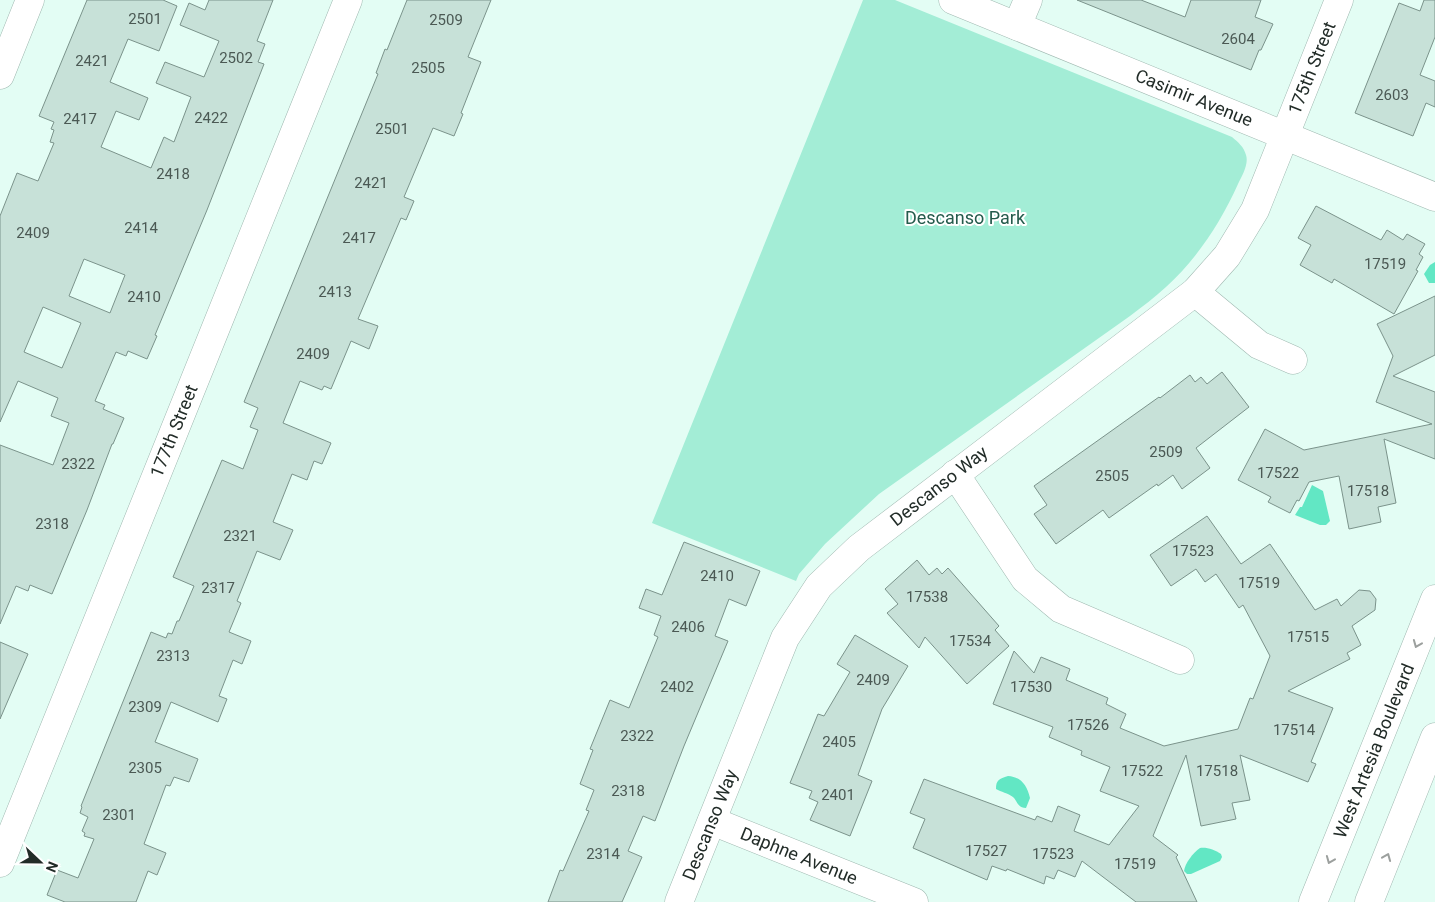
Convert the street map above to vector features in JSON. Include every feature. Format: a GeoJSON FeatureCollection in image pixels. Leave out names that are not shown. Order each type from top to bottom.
{"type":"FeatureCollection","features":[{"type":"Feature","properties":{"kind":"street"},"geometry":{"type":"LineString","coordinates":[[0,75],[30,0]]}},
{"type":"Feature","properties":{"kind":"street","name":"177th Street"},"geometry":{"type":"LineString","coordinates":[[0,863],[348,0]]}},
{"type":"Feature","properties":{"kind":"street","name":"Casimir Avenue"},"geometry":{"type":"LineString","coordinates":[[953,0],[1435,197]]}},
{"type":"Feature","properties":{"kind":"street"},"geometry":{"type":"LineString","coordinates":[[1017,26],[1028,0]]}},
{"type":"Feature","properties":{"kind":"street","name":"175th Street"},"geometry":{"type":"LineString","coordinates":[[1285,136],[1339,0]]}},
{"type":"Feature","properties":{"kind":"street","name":"Descanso Way"},"geometry":{"type":"LineString","coordinates":[[679,902],[785,638],[819,586],[859,548],[1195,292],[1227,256],[1255,210],[1285,136]]}},
{"type":"Feature","properties":{"kind":"street"},"geometry":{"type":"LineString","coordinates":[[1195,292],[1259,345],[1293,360]]}},
{"type":"Feature","properties":{"kind":"street"},"geometry":{"type":"LineString","coordinates":[[955,474],[1025,579],[1061,609],[1180,660]]}},
{"type":"Feature","properties":{"kind":"street","name":"West Artesia Boulevard"},"geometry":{"type":"LineString","coordinates":[[1313,902],[1435,599]]}},
{"type":"Feature","properties":{"kind":"street"},"geometry":{"type":"LineString","coordinates":[[1369,902],[1435,736]]}},
{"type":"Feature","properties":{"kind":"street","name":"Daphne Avenue"},"geometry":{"type":"LineString","coordinates":[[712,821],[914,902]]}},
{"type":"Feature","properties":{"kind":"green space","name":"Descanso Park"},"geometry":{"type":"Polygon","coordinates":[[[863,0],[895,0],[1232,137],[1244,150],[1247,162],[1245,170],[1216,226],[1198,252],[1166,287],[1130,316],[879,494],[825,544],[799,574],[796,581],[652,523],[863,0]]]}},
{"type":"Feature","properties":{"kind":"shaded area"},"geometry":{"type":"Polygon","coordinates":[[[1435,262],[1435,283],[1429,283],[1424,274],[1430,265],[1435,262]]]}},
{"type":"Feature","properties":{"kind":"shaded area"},"geometry":{"type":"Polygon","coordinates":[[[1312,485],[1323,491],[1330,521],[1326,525],[1320,525],[1295,515],[1300,507],[1302,507],[1312,485]]]}},
{"type":"Feature","properties":{"kind":"shaded area"},"geometry":{"type":"Polygon","coordinates":[[[1008,776],[1020,780],[1027,789],[1030,798],[1026,808],[1019,805],[1011,796],[996,789],[999,780],[1008,776]]]}},
{"type":"Feature","properties":{"kind":"shaded area"},"geometry":{"type":"Polygon","coordinates":[[[1200,848],[1214,850],[1221,854],[1222,857],[1220,861],[1187,874],[1184,871],[1186,865],[1192,855],[1200,848]]]}},
{"type":"Feature","properties":{"kind":"building"},"geometry":{"type":"Polygon","coordinates":[[[87,0],[163,0],[177,6],[159,51],[128,39],[110,82],[148,98],[139,120],[116,111],[101,147],[151,168],[164,137],[174,142],[191,97],[156,83],[165,62],[204,77],[219,41],[180,25],[189,3],[205,10],[209,0],[273,0],[257,41],[265,44],[258,62],[264,64],[147,359],[128,351],[126,356],[116,352],[95,401],[105,405],[103,409],[124,418],[52,594],[30,585],[28,591],[16,586],[0,624],[0,445],[53,465],[69,423],[51,416],[58,398],[18,381],[0,422],[0,216],[17,173],[38,181],[54,143],[50,142],[54,130],[51,129],[54,122],[39,116],[87,0]],[[84,259],[69,296],[110,313],[125,275],[84,259]],[[43,307],[24,352],[62,368],[81,323],[43,307]]]}},
{"type":"Feature","properties":{"kind":"building"},"geometry":{"type":"Polygon","coordinates":[[[407,0],[491,0],[468,57],[481,62],[454,136],[433,128],[404,197],[414,201],[406,220],[401,218],[358,319],[378,326],[369,349],[351,341],[331,389],[324,386],[322,390],[300,381],[283,423],[331,443],[322,464],[314,461],[307,480],[292,474],[273,522],[293,530],[280,560],[257,551],[237,601],[241,603],[229,632],[251,641],[242,664],[233,660],[219,696],[227,699],[218,722],[171,702],[155,742],[198,759],[189,782],[174,777],[170,786],[166,785],[144,844],[166,853],[157,875],[148,871],[136,902],[65,902],[47,895],[57,870],[78,878],[94,839],[84,836],[85,833],[82,831],[88,817],[80,813],[81,806],[151,632],[166,638],[168,633],[172,634],[194,586],[173,577],[222,460],[243,469],[258,430],[250,427],[258,408],[244,402],[378,74],[376,73],[385,49],[387,50],[407,0]]]}},
{"type":"Feature","properties":{"kind":"building"},"geometry":{"type":"Polygon","coordinates":[[[1077,0],[1141,0],[1185,17],[1191,0],[1261,0],[1255,17],[1273,24],[1251,70],[1077,0]]]}},
{"type":"Feature","properties":{"kind":"building"},"geometry":{"type":"Polygon","coordinates":[[[1424,0],[1435,0],[1435,37],[1420,75],[1435,81],[1435,107],[1426,103],[1413,136],[1355,113],[1399,3],[1420,11],[1424,0]]]}},
{"type":"Feature","properties":{"kind":"building"},"geometry":{"type":"Polygon","coordinates":[[[1316,206],[1381,240],[1387,230],[1403,240],[1407,234],[1425,244],[1419,254],[1423,257],[1416,270],[1418,271],[1394,314],[1334,279],[1332,283],[1300,265],[1311,245],[1298,238],[1316,206]]]}},
{"type":"Feature","properties":{"kind":"building"},"geometry":{"type":"Polygon","coordinates":[[[1435,296],[1435,355],[1393,376],[1435,392],[1435,459],[1384,439],[1396,503],[1378,507],[1381,522],[1349,529],[1339,476],[1309,482],[1290,513],[1268,502],[1271,497],[1238,480],[1265,429],[1304,450],[1432,424],[1376,402],[1393,356],[1377,324],[1435,296]]]}},
{"type":"Feature","properties":{"kind":"building"},"geometry":{"type":"Polygon","coordinates":[[[1222,372],[1249,407],[1196,448],[1210,468],[1182,489],[1173,475],[1109,518],[1103,510],[1056,544],[1034,514],[1047,505],[1034,486],[1190,375],[1195,382],[1201,377],[1207,384],[1222,372]]]}},
{"type":"Feature","properties":{"kind":"building"},"geometry":{"type":"Polygon","coordinates":[[[1207,516],[1241,564],[1270,544],[1315,610],[1337,599],[1341,606],[1359,590],[1370,591],[1376,599],[1375,610],[1352,626],[1361,645],[1347,653],[1350,659],[1288,691],[1333,708],[1311,762],[1316,764],[1308,782],[1240,755],[1250,800],[1232,803],[1236,819],[1201,826],[1186,755],[1153,836],[1178,855],[1176,857],[1197,902],[1136,902],[1082,861],[1075,877],[1058,870],[1054,879],[1046,876],[1044,884],[1007,869],[1006,871],[992,866],[987,880],[913,848],[925,819],[910,813],[924,779],[1035,820],[1037,816],[1052,822],[1058,806],[1080,815],[1074,831],[1109,845],[1139,806],[1100,791],[1110,767],[1081,755],[1082,751],[1049,737],[1053,727],[993,704],[1014,651],[1034,673],[1041,657],[1070,669],[1066,680],[1108,698],[1106,704],[1126,714],[1120,728],[1164,746],[1238,729],[1250,698],[1253,699],[1270,656],[1243,605],[1239,608],[1216,574],[1205,582],[1196,569],[1171,586],[1150,555],[1207,516]]]}},
{"type":"Feature","properties":{"kind":"building"},"geometry":{"type":"Polygon","coordinates":[[[684,542],[760,571],[746,606],[729,599],[715,636],[728,641],[655,821],[643,816],[628,851],[642,857],[622,902],[548,902],[560,870],[563,871],[589,811],[586,810],[594,790],[580,784],[593,750],[590,749],[610,700],[629,708],[658,637],[654,635],[661,616],[639,608],[646,589],[662,595],[684,542]]]}},
{"type":"Feature","properties":{"kind":"building"},"geometry":{"type":"Polygon","coordinates":[[[917,560],[929,575],[937,568],[942,574],[948,568],[999,626],[995,630],[1009,646],[967,684],[925,637],[919,648],[887,613],[898,604],[885,589],[917,560]]]}},
{"type":"Feature","properties":{"kind":"building"},"geometry":{"type":"Polygon","coordinates":[[[855,635],[908,666],[882,709],[858,775],[872,781],[850,836],[810,820],[818,802],[809,798],[812,791],[790,783],[818,714],[824,716],[850,672],[837,664],[855,635]]]}},
{"type":"Feature","properties":{"kind":"building"},"geometry":{"type":"Polygon","coordinates":[[[0,642],[28,654],[0,719],[0,642]]]}}]}
